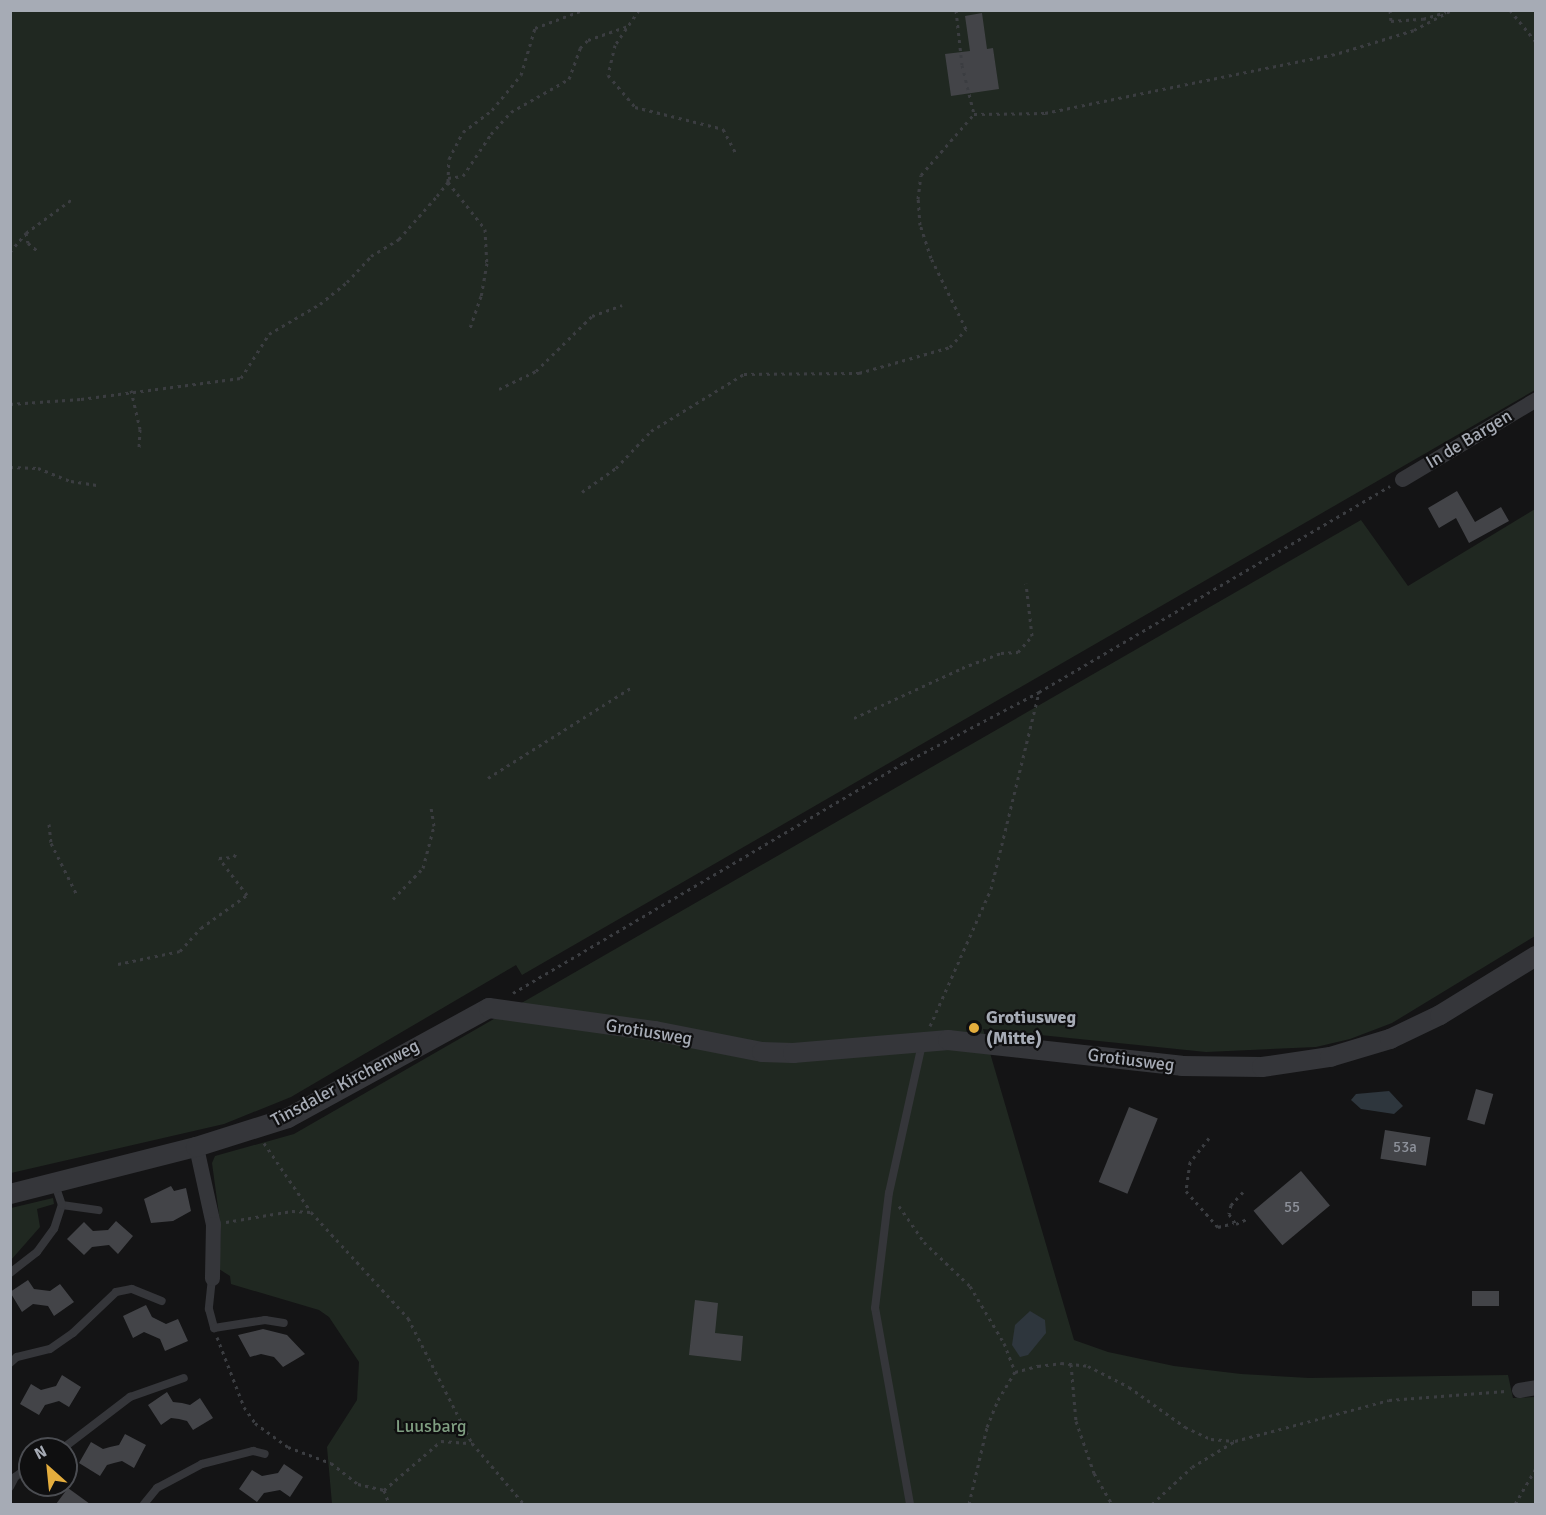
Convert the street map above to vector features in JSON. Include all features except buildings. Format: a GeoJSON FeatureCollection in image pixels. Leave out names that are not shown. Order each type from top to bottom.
{"type":"FeatureCollection","features":[{"type":"Feature","properties":{"kind":"street","name":"In de Bargen"},"geometry":{"type":"LineString","coordinates":[[1402,479],[1536,399]]}},
{"type":"Feature","properties":{"kind":"street","name":"Grotiusweg"},"geometry":{"type":"LineString","coordinates":[[489,1008],[655,1031],[762,1052],[793,1053],[948,1040],[1182,1066],[1286,1064],[1359,1050],[1414,1029],[1536,956]]}},
{"type":"Feature","properties":{"kind":"street","name":"Tinsdaler Kirchenweg"},"geometry":{"type":"LineString","coordinates":[[10,1194],[196,1147],[288,1118],[489,1008]]}},
{"type":"Feature","properties":{"kind":"street"},"geometry":{"type":"LineString","coordinates":[[196,1147],[213,1224],[212,1278]]}},
{"type":"Feature","properties":{"kind":"street"},"geometry":{"type":"LineString","coordinates":[[1519,1390],[1536,1387]]}},
{"type":"Feature","properties":{"kind":"lane"},"geometry":{"type":"LineString","coordinates":[[910,1504],[875,1308],[889,1193],[923,1042]]}},
{"type":"Feature","properties":{"kind":"lane"},"geometry":{"type":"LineString","coordinates":[[10,1274],[49,1237],[62,1205],[55,1184]]}},
{"type":"Feature","properties":{"kind":"lane"},"geometry":{"type":"LineString","coordinates":[[62,1205],[99,1210]]}},
{"type":"Feature","properties":{"kind":"lane"},"geometry":{"type":"LineString","coordinates":[[212,1278],[209,1310],[214,1328],[265,1320],[284,1323]]}},
{"type":"Feature","properties":{"kind":"lane"},"geometry":{"type":"LineString","coordinates":[[10,1363],[16,1357],[50,1348],[73,1333],[116,1292],[132,1289],[162,1301]]}},
{"type":"Feature","properties":{"kind":"lane"},"geometry":{"type":"LineString","coordinates":[[78,1437],[130,1397],[184,1378]]}},
{"type":"Feature","properties":{"kind":"lane"},"geometry":{"type":"LineString","coordinates":[[144,1504],[157,1488],[202,1464],[253,1451],[264,1454]]}},
{"type":"Feature","properties":{"kind":"path"},"geometry":{"type":"LineString","coordinates":[[468,330],[481,296],[487,263],[485,229],[448,180],[449,159],[463,132],[492,110],[520,75],[535,28],[583,10]]}},
{"type":"Feature","properties":{"kind":"path"},"geometry":{"type":"LineString","coordinates":[[639,10],[615,45],[608,75],[635,107],[723,129],[736,153]]}},
{"type":"Feature","properties":{"kind":"path"},"geometry":{"type":"LineString","coordinates":[[956,10],[962,65],[974,114]]}},
{"type":"Feature","properties":{"kind":"path"},"geometry":{"type":"LineString","coordinates":[[1390,10],[1391,21],[1423,19],[1451,10]]}},
{"type":"Feature","properties":{"kind":"path"},"geometry":{"type":"LineString","coordinates":[[582,492],[616,468],[651,431],[744,374],[859,373],[950,346],[966,329],[932,258],[920,225],[918,199],[921,175],[974,114],[1045,112],[1339,53],[1414,30],[1451,10]]}},
{"type":"Feature","properties":{"kind":"path"},"geometry":{"type":"LineString","coordinates":[[1510,10],[1536,42]]}},
{"type":"Feature","properties":{"kind":"path"},"geometry":{"type":"LineString","coordinates":[[10,404],[81,399],[131,390],[241,378],[269,334],[320,304],[371,256],[399,239],[448,180],[463,176],[491,134],[511,112],[569,80],[580,48],[588,40],[628,26]]}},
{"type":"Feature","properties":{"kind":"path"},"geometry":{"type":"LineString","coordinates":[[10,252],[26,233],[71,200]]}},
{"type":"Feature","properties":{"kind":"path"},"geometry":{"type":"LineString","coordinates":[[26,233],[28,243],[39,252]]}},
{"type":"Feature","properties":{"kind":"path"},"geometry":{"type":"LineString","coordinates":[[499,389],[536,371],[592,316],[622,305]]}},
{"type":"Feature","properties":{"kind":"path"},"geometry":{"type":"LineString","coordinates":[[131,390],[140,429],[139,448]]}},
{"type":"Feature","properties":{"kind":"path"},"geometry":{"type":"LineString","coordinates":[[10,467],[38,468],[71,481],[97,485]]}},
{"type":"Feature","properties":{"kind":"path"},"geometry":{"type":"LineString","coordinates":[[489,1008],[904,764],[1039,692],[1402,479]]}},
{"type":"Feature","properties":{"kind":"path"},"geometry":{"type":"LineString","coordinates":[[854,718],[962,668],[1001,653],[1018,652],[1032,636],[1026,583]]}},
{"type":"Feature","properties":{"kind":"path"},"geometry":{"type":"LineString","coordinates":[[488,778],[632,687]]}},
{"type":"Feature","properties":{"kind":"path"},"geometry":{"type":"LineString","coordinates":[[923,1042],[991,889],[1039,692]]}},
{"type":"Feature","properties":{"kind":"path"},"geometry":{"type":"LineString","coordinates":[[393,899],[423,868],[434,826],[431,807]]}},
{"type":"Feature","properties":{"kind":"path"},"geometry":{"type":"LineString","coordinates":[[49,824],[51,843],[76,892]]}},
{"type":"Feature","properties":{"kind":"path"},"geometry":{"type":"LineString","coordinates":[[118,964],[180,951],[201,928],[247,896],[219,858],[234,857],[237,851]]}},
{"type":"Feature","properties":{"kind":"path"},"geometry":{"type":"LineString","coordinates":[[257,1129],[311,1212],[408,1318],[472,1443],[524,1504]]}},
{"type":"Feature","properties":{"kind":"path"},"geometry":{"type":"LineString","coordinates":[[1209,1138],[1190,1162],[1186,1191],[1218,1227],[1234,1223],[1243,1224],[1249,1218]]}},
{"type":"Feature","properties":{"kind":"path"},"geometry":{"type":"LineString","coordinates":[[1234,1223],[1229,1210],[1243,1192]]}},
{"type":"Feature","properties":{"kind":"path"},"geometry":{"type":"LineString","coordinates":[[889,1193],[924,1242],[970,1286],[1004,1343],[1015,1372],[987,1427],[969,1504]]}},
{"type":"Feature","properties":{"kind":"path"},"geometry":{"type":"LineString","coordinates":[[213,1224],[292,1211],[311,1212]]}},
{"type":"Feature","properties":{"kind":"path"},"geometry":{"type":"LineString","coordinates":[[214,1328],[235,1387],[255,1423],[288,1447],[331,1463],[358,1484],[384,1490]]}},
{"type":"Feature","properties":{"kind":"path"},"geometry":{"type":"LineString","coordinates":[[1015,1372],[1038,1366],[1071,1364],[1088,1366],[1122,1383],[1185,1426],[1211,1439],[1235,1441]]}},
{"type":"Feature","properties":{"kind":"path"},"geometry":{"type":"LineString","coordinates":[[1071,1364],[1076,1421],[1094,1473],[1112,1504]]}},
{"type":"Feature","properties":{"kind":"path"},"geometry":{"type":"LineString","coordinates":[[1152,1504],[1192,1467],[1235,1441],[1389,1400],[1519,1390]]}},
{"type":"Feature","properties":{"kind":"path"},"geometry":{"type":"LineString","coordinates":[[384,1490],[441,1441],[472,1443]]}},
{"type":"Feature","properties":{"kind":"path"},"geometry":{"type":"LineString","coordinates":[[1515,1504],[1536,1468]]}},
{"type":"Feature","properties":{"kind":"path"},"geometry":{"type":"LineString","coordinates":[[384,1490],[389,1504]]}},
{"type":"Feature","properties":{"kind":"green space"},"geometry":{"type":"Polygon","coordinates":[[[11,11],[1535,11],[1535,390],[522,975],[516,965],[291,1097],[224,1124],[11,1173],[11,11]]]}},
{"type":"Feature","properties":{"kind":"green space","name":"Luusbarg"},"geometry":{"type":"Polygon","coordinates":[[[1535,509],[1535,936],[1392,1023],[1350,1039],[1316,1047],[1206,1052],[983,1029],[1074,1340],[1108,1352],[1174,1366],[1241,1374],[1309,1378],[1508,1375],[1513,1398],[1535,1397],[1535,1504],[332,1504],[327,1447],[357,1400],[359,1362],[329,1317],[319,1310],[231,1284],[230,1276],[219,1269],[221,1229],[212,1163],[215,1156],[294,1134],[1361,520],[1408,586],[1535,509]]]}},
{"type":"Feature","properties":{"kind":"green space"},"geometry":{"type":"Polygon","coordinates":[[[53,1198],[54,1204],[37,1209],[40,1227],[11,1260],[11,1208],[53,1198]]]}},
{"type":"Feature","properties":{"kind":"shaded area"},"geometry":{"type":"Polygon","coordinates":[[[1389,1091],[1403,1106],[1394,1114],[1361,1109],[1351,1100],[1356,1094],[1389,1091]]]}},
{"type":"Feature","properties":{"kind":"shaded area"},"geometry":{"type":"Polygon","coordinates":[[[1030,1311],[1045,1320],[1046,1333],[1028,1355],[1020,1357],[1012,1345],[1015,1325],[1030,1311]]]}},
{"type":"Feature","properties":{"kind":"place","name":"Grotiusweg (Mitte)"},"geometry":{"type":"Point","coordinates":[974,1028]}}]}
